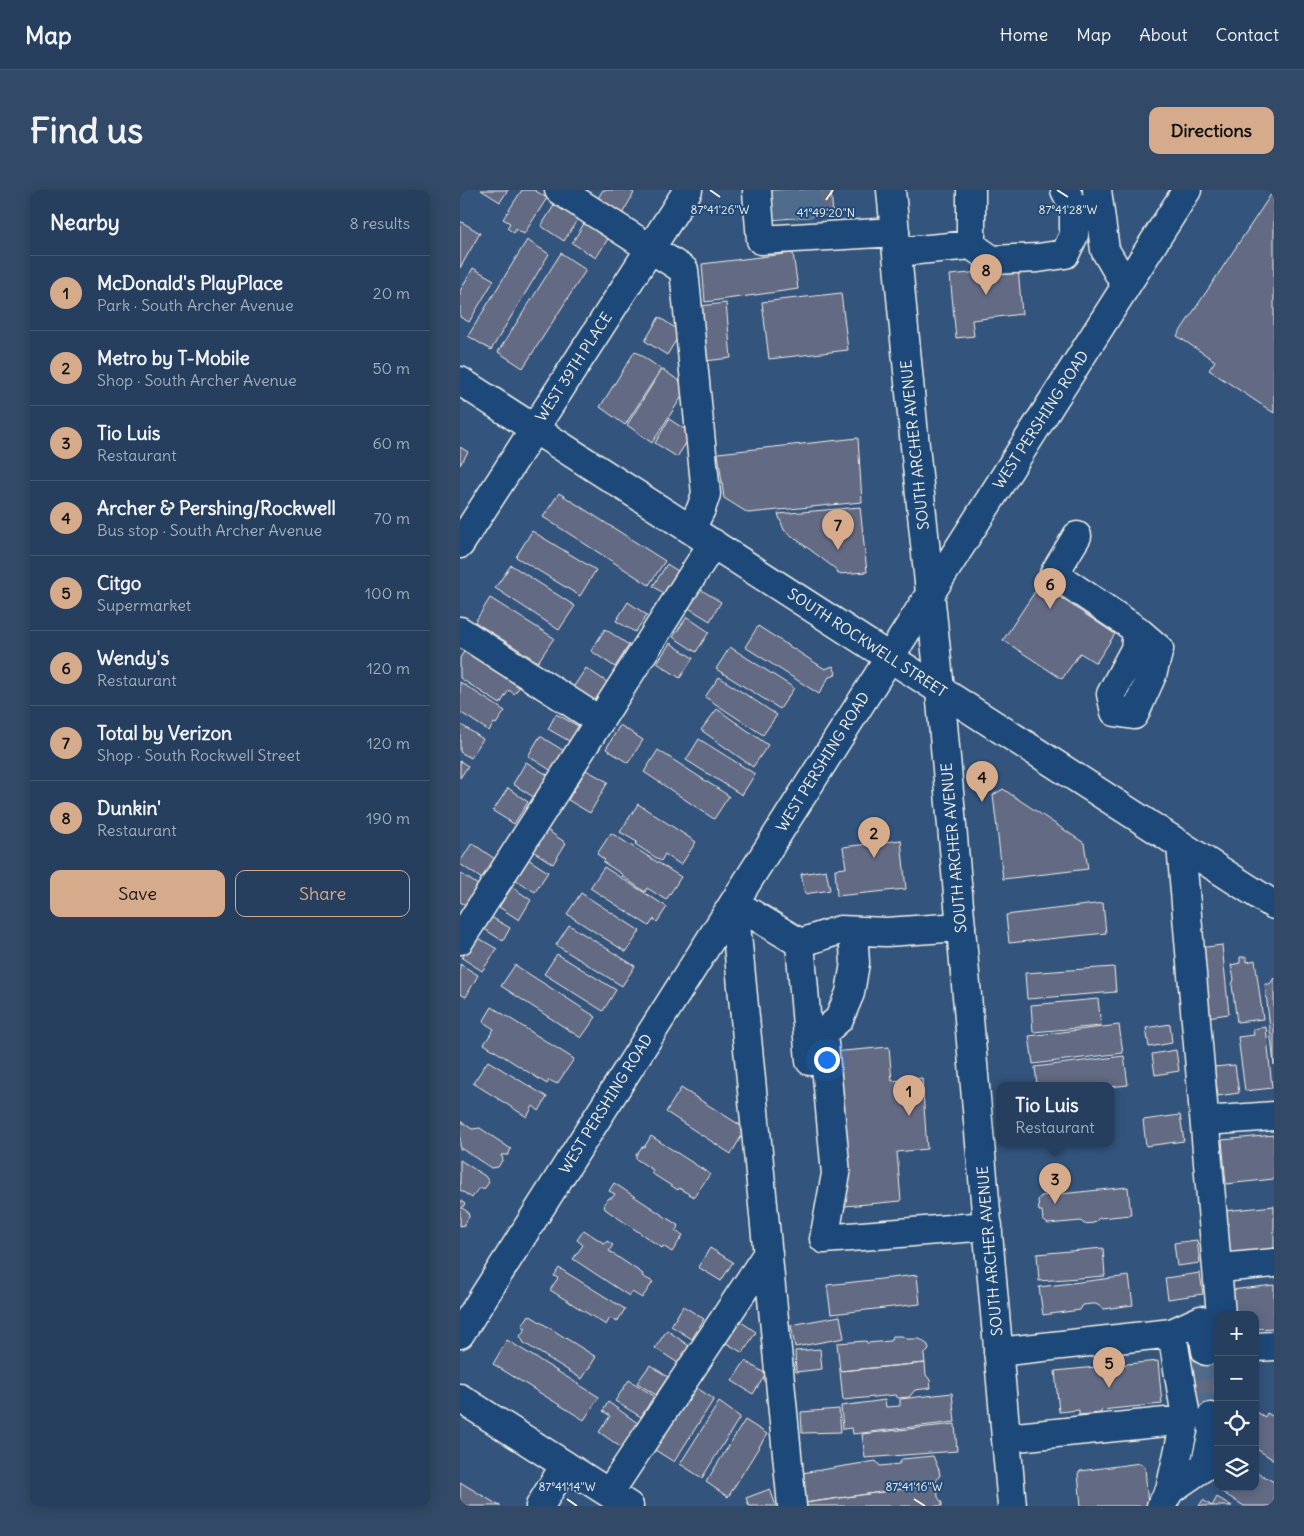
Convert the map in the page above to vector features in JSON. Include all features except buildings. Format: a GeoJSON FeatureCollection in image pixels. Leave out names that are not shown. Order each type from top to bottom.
{"type":"FeatureCollection","features":[{"type":"Feature","properties":{"kind":"main road"},"geometry":{"type":"LineString","coordinates":[[460,940],[600,721],[702,536],[701,509],[706,494],[684,270],[559,190]]}},
{"type":"Feature","properties":{"kind":"main road","name":"WEST 39TH PLACE"},"geometry":{"type":"LineString","coordinates":[[460,544],[688,190]]}},
{"type":"Feature","properties":{"kind":"main road","name":"SOUTH ARCHER AVENUE"},"geometry":{"type":"LineString","coordinates":[[891,190],[940,690],[1012,1506]]}},
{"type":"Feature","properties":{"kind":"main road"},"geometry":{"type":"LineString","coordinates":[[971,190],[971,245]]}},
{"type":"Feature","properties":{"kind":"main road"},"geometry":{"type":"LineString","coordinates":[[758,192],[753,240],[808,224],[896,242],[971,245],[992,260],[1038,258],[1065,254],[1074,236],[1074,208],[1065,190]]}},
{"type":"Feature","properties":{"kind":"main road"},"geometry":{"type":"LineString","coordinates":[[1097,190],[1105,250],[1126,286]]}},
{"type":"Feature","properties":{"kind":"main road","name":"WEST PERSHING ROAD"},"geometry":{"type":"LineString","coordinates":[[460,1334],[1188,190]]}},
{"type":"Feature","properties":{"kind":"main road","name":"SOUTH ROCKWELL STREET"},"geometry":{"type":"LineString","coordinates":[[460,380],[1274,905]]}},
{"type":"Feature","properties":{"kind":"main road"},"geometry":{"type":"LineString","coordinates":[[1077,536],[1054,574],[1137,630],[1159,650],[1152,675],[1134,716]]}},
{"type":"Feature","properties":{"kind":"main road"},"geometry":{"type":"LineString","coordinates":[[460,631],[600,721]]}},
{"type":"Feature","properties":{"kind":"main road"},"geometry":{"type":"LineString","coordinates":[[1181,845],[1221,1311]]}},
{"type":"Feature","properties":{"kind":"main road"},"geometry":{"type":"LineString","coordinates":[[734,903],[800,943],[840,930],[886,932],[961,926]]}},
{"type":"Feature","properties":{"kind":"main road"},"geometry":{"type":"LineString","coordinates":[[734,903],[792,1506]]}},
{"type":"Feature","properties":{"kind":"main road"},"geometry":{"type":"LineString","coordinates":[[824,1239],[836,1174],[823,1033],[839,1019],[850,992],[855,963],[853,931]]}},
{"type":"Feature","properties":{"kind":"main road"},"geometry":{"type":"LineString","coordinates":[[800,943],[824,1239]]}},
{"type":"Feature","properties":{"kind":"main road"},"geometry":{"type":"LineString","coordinates":[[1219,1120],[1274,1116]]}},
{"type":"Feature","properties":{"kind":"main road"},"geometry":{"type":"LineString","coordinates":[[824,1239],[988,1226]]}},
{"type":"Feature","properties":{"kind":"main road"},"geometry":{"type":"LineString","coordinates":[[460,1398],[619,1500],[768,1253]]}},
{"type":"Feature","properties":{"kind":"main road"},"geometry":{"type":"LineString","coordinates":[[1231,1267],[1274,1263]]}},
{"type":"Feature","properties":{"kind":"main road"},"geometry":{"type":"LineString","coordinates":[[998,1352],[1172,1333],[1201,1320],[1206,1351]]}},
{"type":"Feature","properties":{"kind":"main road"},"geometry":{"type":"LineString","coordinates":[[1165,1498],[1205,1466],[1213,1432],[1199,1418],[1172,1333]]}},
{"type":"Feature","properties":{"kind":"main road"},"geometry":{"type":"LineString","coordinates":[[1259,1347],[1274,1346]]}},
{"type":"Feature","properties":{"kind":"main road"},"geometry":{"type":"LineString","coordinates":[[1006,1438],[1199,1418]]}},
{"type":"Feature","properties":{"kind":"main road"},"geometry":{"type":"LineString","coordinates":[[540,1506],[565,1466]]}},
{"type":"Feature","properties":{"kind":"tunnel"},"geometry":{"type":"LineString","coordinates":[[785,190],[787,218]]}},
{"type":"Feature","properties":{"kind":"tunnel"},"geometry":{"type":"LineString","coordinates":[[806,190],[808,217]]}},
{"type":"Feature","properties":{"kind":"tunnel"},"geometry":{"type":"LineString","coordinates":[[1206,1351],[1211,1417]]}},
{"type":"Feature","properties":{"kind":"place","name":"Dunkin'"},"geometry":{"type":"Point","coordinates":[986,295]}},
{"type":"Feature","properties":{"kind":"place","name":"Total by Verizon"},"geometry":{"type":"Point","coordinates":[838,550]}},
{"type":"Feature","properties":{"kind":"place","name":"Wendy's"},"geometry":{"type":"Point","coordinates":[1050,609]}},
{"type":"Feature","properties":{"kind":"place","name":"Archer & Pershing/Rockwell"},"geometry":{"type":"Point","coordinates":[982,802]}},
{"type":"Feature","properties":{"kind":"place","name":"Metro by T-Mobile"},"geometry":{"type":"Point","coordinates":[874,858]}},
{"type":"Feature","properties":{"kind":"place","name":"McDonald's PlayPlace"},"geometry":{"type":"Point","coordinates":[909,1116]}},
{"type":"Feature","properties":{"kind":"place","name":"Tio Luis"},"geometry":{"type":"Point","coordinates":[1055,1204]}},
{"type":"Feature","properties":{"kind":"place","name":"Citgo"},"geometry":{"type":"Point","coordinates":[1109,1388]}}]}
